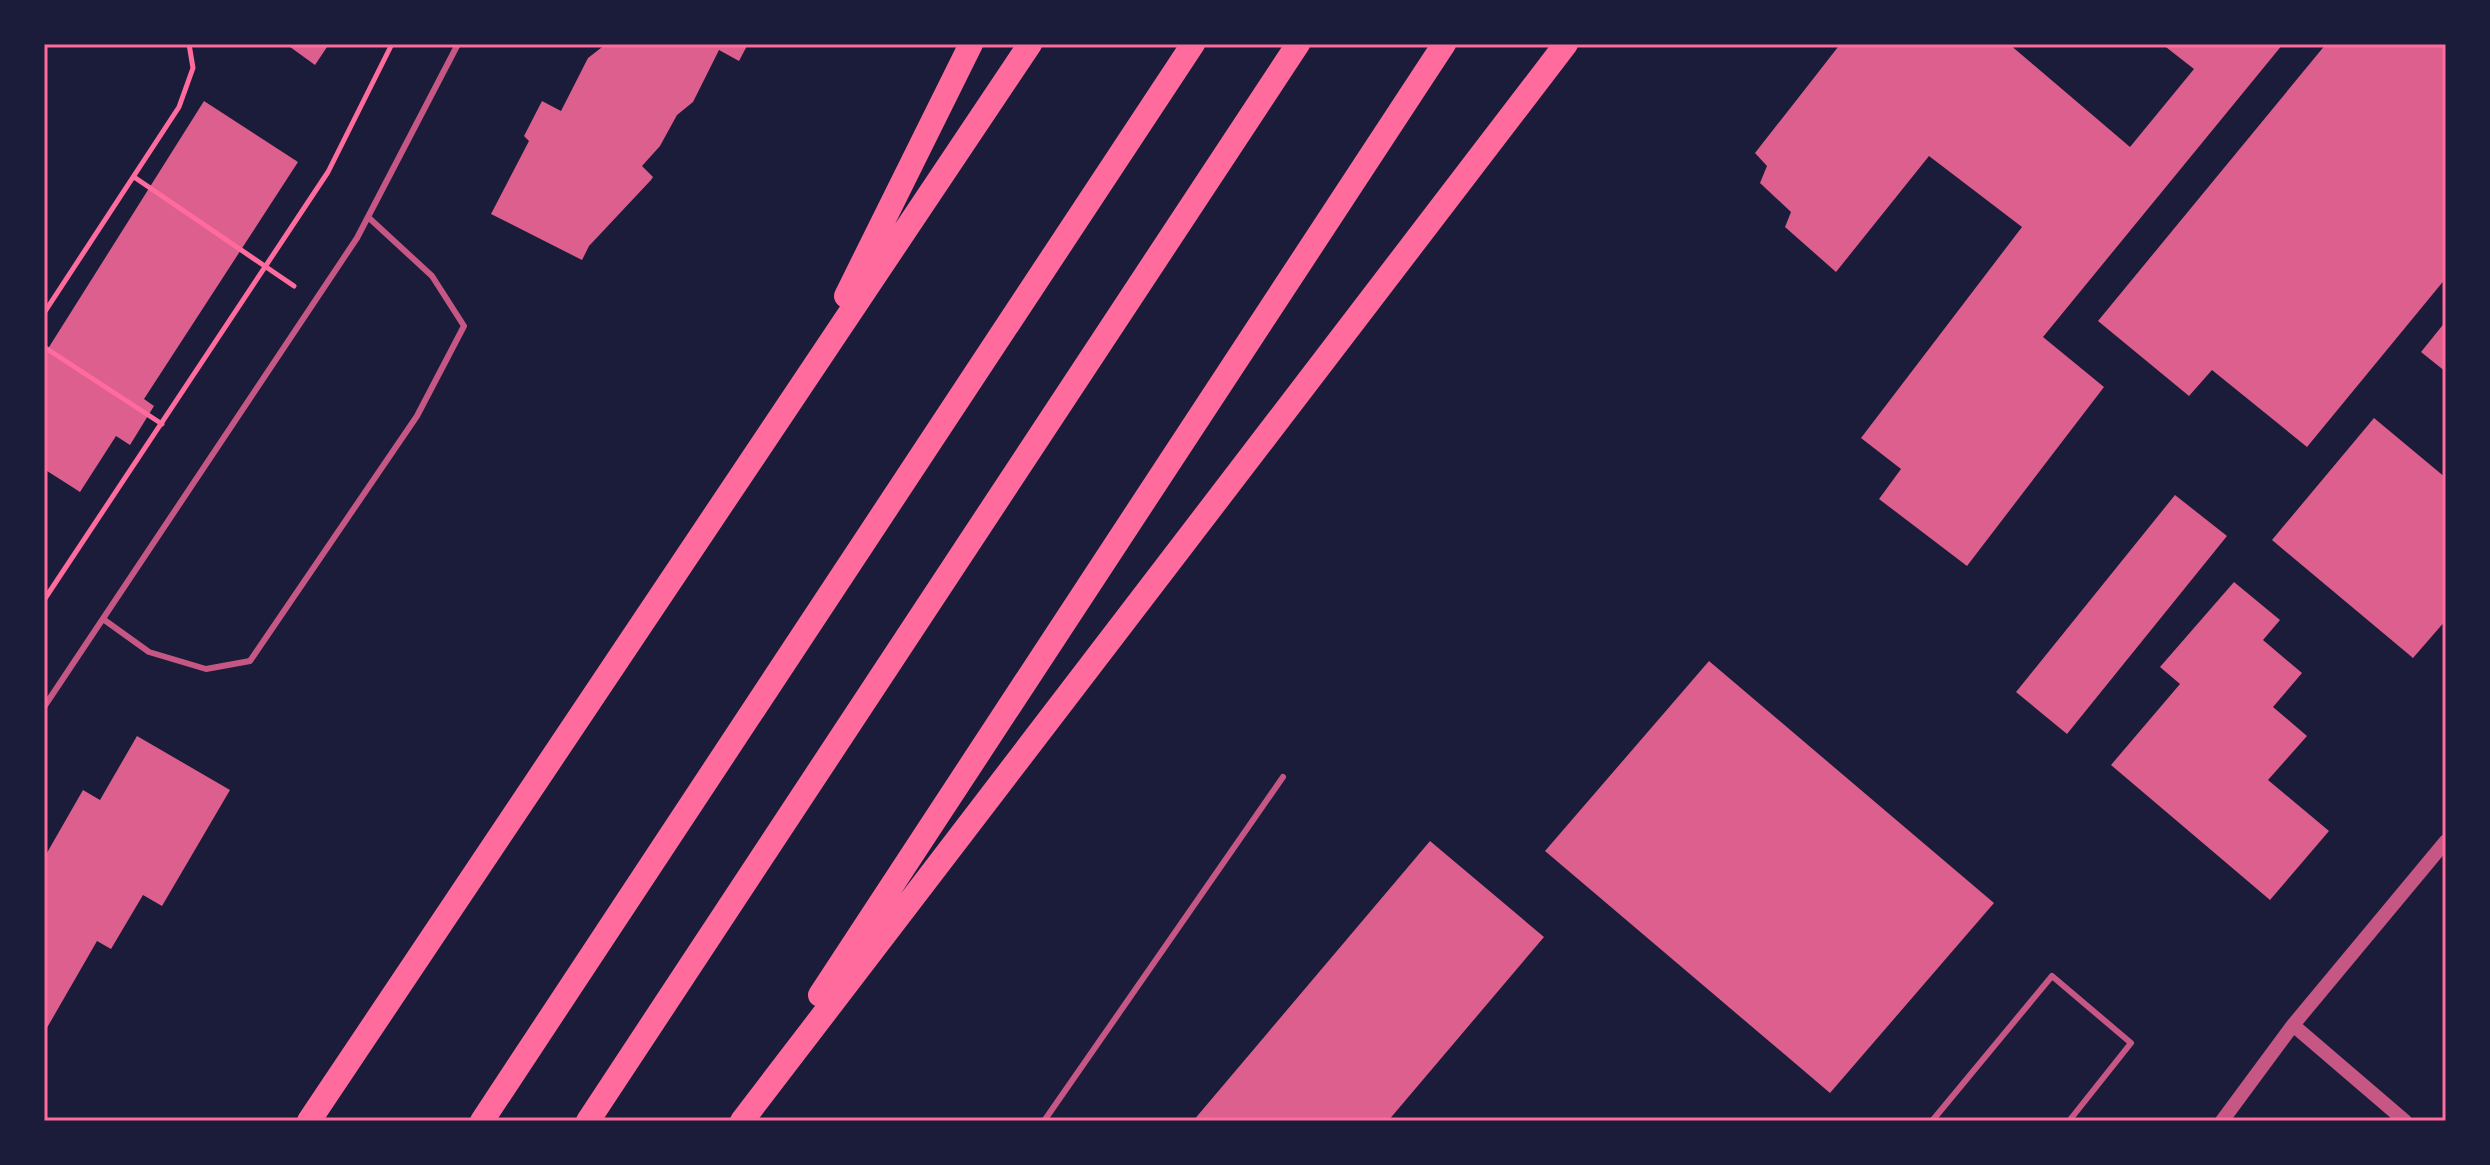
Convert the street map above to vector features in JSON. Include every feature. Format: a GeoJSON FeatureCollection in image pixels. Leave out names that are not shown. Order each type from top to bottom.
{"type":"FeatureCollection","features":[{"type":"Feature","properties":{"kind":"highway"},"geometry":{"type":"LineString","coordinates":[[802,384],[971,44]]}},
{"type":"Feature","properties":{"kind":"highway"},"geometry":{"type":"LineString","coordinates":[[309,1121],[1030,44]]}},
{"type":"Feature","properties":{"kind":"highway"},"geometry":{"type":"LineString","coordinates":[[482,1121],[1193,44]]}},
{"type":"Feature","properties":{"kind":"highway"},"geometry":{"type":"LineString","coordinates":[[588,1121],[1298,44]]}},
{"type":"Feature","properties":{"kind":"highway"},"geometry":{"type":"LineString","coordinates":[[739,1121],[1444,44]]}},
{"type":"Feature","properties":{"kind":"highway"},"geometry":{"type":"LineString","coordinates":[[739,1121],[1566,44]]}},
{"type":"Feature","properties":{"kind":"street"},"geometry":{"type":"LineString","coordinates":[[2222,1121],[2293,1025],[2446,841]]}},
{"type":"Feature","properties":{"kind":"street"},"geometry":{"type":"LineString","coordinates":[[2293,1025],[2405,1121]]}},
{"type":"Feature","properties":{"kind":"lane"},"geometry":{"type":"LineString","coordinates":[[44,707],[368,217],[458,44]]}},
{"type":"Feature","properties":{"kind":"lane"},"geometry":{"type":"LineString","coordinates":[[103,619],[149,652],[206,669],[250,661],[417,416],[464,326],[432,276],[368,217]]}},
{"type":"Feature","properties":{"kind":"lane"},"geometry":{"type":"LineString","coordinates":[[1044,1121],[1283,777]]}},
{"type":"Feature","properties":{"kind":"lane"},"geometry":{"type":"LineString","coordinates":[[1932,1121],[2052,976],[2131,1043],[2069,1121]]}},
{"type":"Feature","properties":{"kind":"path"},"geometry":{"type":"LineString","coordinates":[[44,313],[179,107],[193,68],[189,44]]}},
{"type":"Feature","properties":{"kind":"path"},"geometry":{"type":"LineString","coordinates":[[44,600],[328,172],[392,44]]}},
{"type":"Feature","properties":{"kind":"path"},"geometry":{"type":"LineString","coordinates":[[134,176],[315,301]]}},
{"type":"Feature","properties":{"kind":"path"},"geometry":{"type":"LineString","coordinates":[[44,347],[162,424]]}},
{"type":"Feature","properties":{"kind":"building"},"geometry":{"type":"Polygon","coordinates":[[[286,44],[329,44],[315,65],[286,44]]]}},
{"type":"Feature","properties":{"kind":"building"},"geometry":{"type":"Polygon","coordinates":[[[606,44],[748,44],[739,61],[719,50],[693,102],[677,115],[660,146],[642,166],[653,177],[589,246],[582,260],[491,214],[529,141],[524,136],[542,101],[561,111],[588,58],[606,44]]]}},
{"type":"Feature","properties":{"kind":"building"},"geometry":{"type":"Polygon","coordinates":[[[1835,44],[2009,44],[2130,147],[2194,69],[2162,44],[2283,44],[2043,337],[2104,387],[1967,566],[1879,499],[1901,469],[1861,438],[2022,227],[1929,156],[1836,272],[1785,227],[1791,212],[1760,183],[1767,166],[1755,153],[1838,47],[1835,44]]]}},
{"type":"Feature","properties":{"kind":"building"},"geometry":{"type":"Polygon","coordinates":[[[2326,44],[2446,44],[2446,278],[2307,447],[2212,370],[2189,396],[2098,321],[2326,44]]]}},
{"type":"Feature","properties":{"kind":"building"},"geometry":{"type":"Polygon","coordinates":[[[204,101],[298,162],[144,399],[154,406],[130,445],[116,436],[80,492],[44,469],[44,355],[204,101]]]}},
{"type":"Feature","properties":{"kind":"building"},"geometry":{"type":"Polygon","coordinates":[[[2446,321],[2446,372],[2421,352],[2446,321]]]}},
{"type":"Feature","properties":{"kind":"building"},"geometry":{"type":"Polygon","coordinates":[[[2374,418],[2446,478],[2446,620],[2413,658],[2272,540],[2374,418]]]}},
{"type":"Feature","properties":{"kind":"building"},"geometry":{"type":"Polygon","coordinates":[[[2175,495],[2227,536],[2067,734],[2016,692],[2175,495]]]}},
{"type":"Feature","properties":{"kind":"building"},"geometry":{"type":"Polygon","coordinates":[[[2234,582],[2280,620],[2263,640],[2302,673],[2273,707],[2307,736],[2268,780],[2329,831],[2270,900],[2111,765],[2180,684],[2160,667],[2234,582]]]}},
{"type":"Feature","properties":{"kind":"building"},"geometry":{"type":"Polygon","coordinates":[[[1709,661],[1994,903],[1830,1093],[1545,851],[1709,661]]]}},
{"type":"Feature","properties":{"kind":"building"},"geometry":{"type":"Polygon","coordinates":[[[137,736],[230,790],[162,906],[143,895],[111,949],[97,941],[44,1033],[44,858],[83,790],[100,800],[137,736]]]}},
{"type":"Feature","properties":{"kind":"building"},"geometry":{"type":"Polygon","coordinates":[[[1430,841],[1544,937],[1388,1121],[1193,1121],[1430,841]]]}}]}
